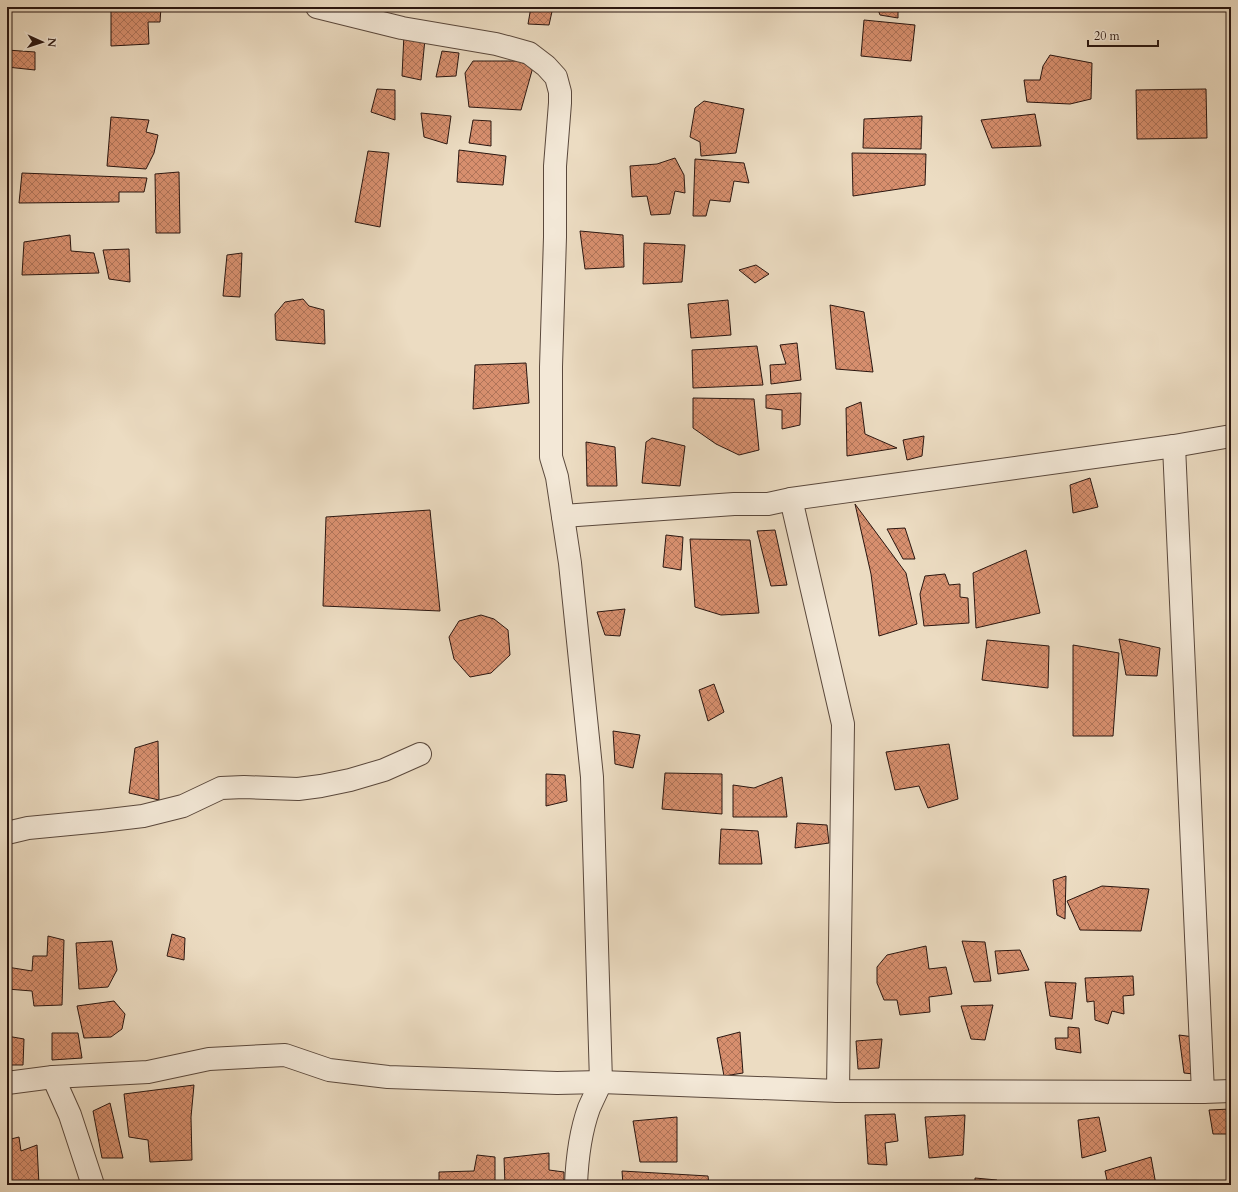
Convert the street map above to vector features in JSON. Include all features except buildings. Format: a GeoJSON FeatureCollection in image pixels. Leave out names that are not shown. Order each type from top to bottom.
{"type":"FeatureCollection","features":[{"type":"Feature","properties":{"kind":"street"},"geometry":{"type":"LineString","coordinates":[[317,7],[402,28],[496,44],[528,54],[546,66],[556,77],[560,92],[555,166],[555,237],[551,366],[551,457],[557,477],[570,563],[592,777],[601,1082],[589,1109],[582,1133],[577,1159],[576,1185]]}},
{"type":"Feature","properties":{"kind":"street"},"geometry":{"type":"LineString","coordinates":[[562,516],[734,504],[768,504],[791,499],[1174,446],[1231,436]]}},
{"type":"Feature","properties":{"kind":"street"},"geometry":{"type":"LineString","coordinates":[[1174,446],[1203,1092]]}},
{"type":"Feature","properties":{"kind":"street"},"geometry":{"type":"LineString","coordinates":[[791,499],[843,724],[838,1091]]}},
{"type":"Feature","properties":{"kind":"street"},"geometry":{"type":"LineString","coordinates":[[7,832],[28,828],[101,822],[143,816],[183,806],[221,788],[244,787],[298,789],[321,786],[350,780],[384,770],[420,754]]}},
{"type":"Feature","properties":{"kind":"street"},"geometry":{"type":"LineString","coordinates":[[7,1083],[53,1077],[148,1072],[209,1059],[285,1056],[329,1070],[388,1077],[557,1083],[601,1082],[838,1091],[1231,1091]]}},
{"type":"Feature","properties":{"kind":"street"},"geometry":{"type":"LineString","coordinates":[[53,1077],[70,1115],[94,1185]]}}]}
